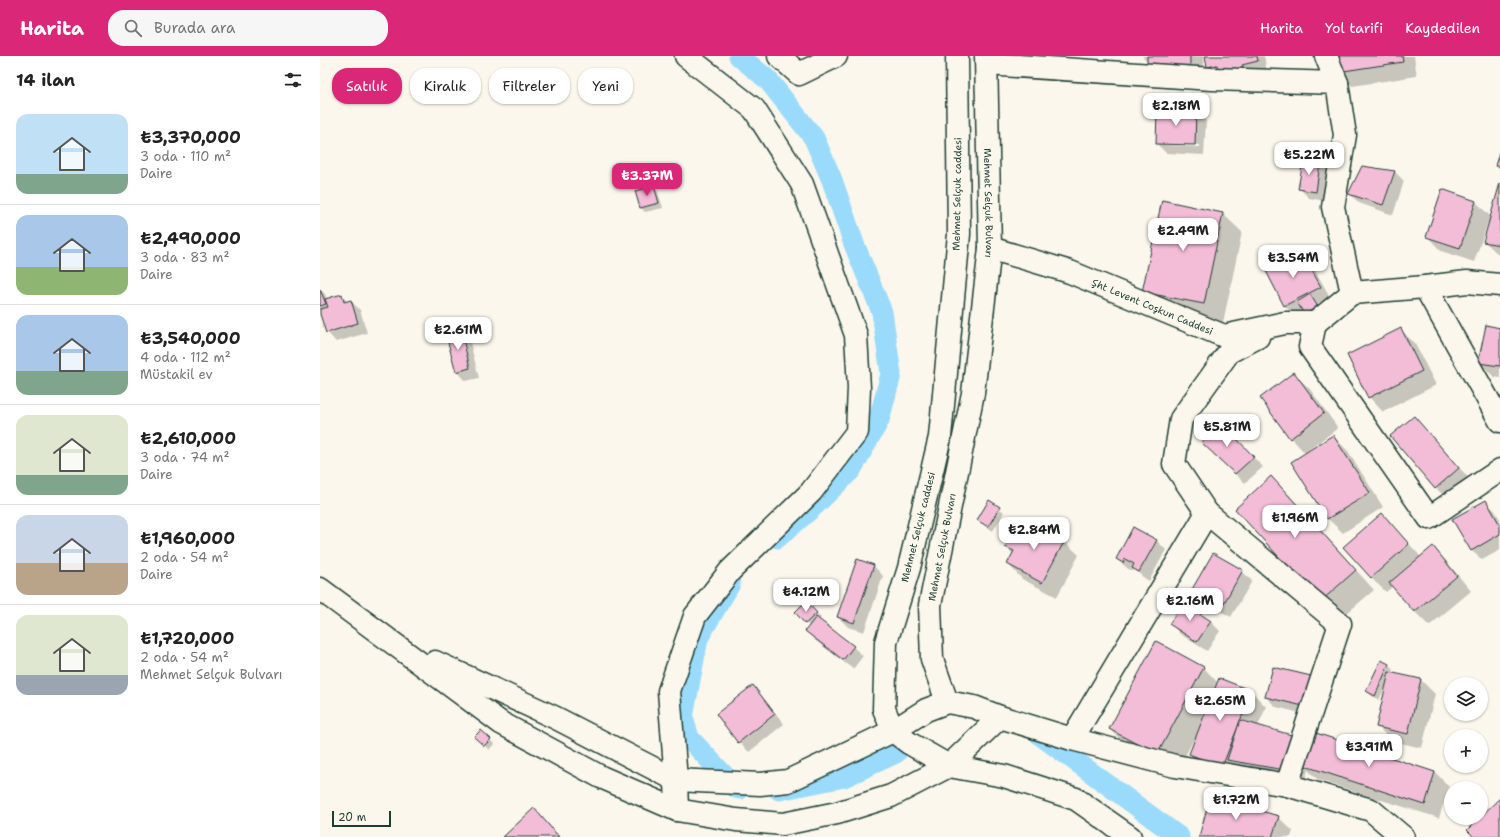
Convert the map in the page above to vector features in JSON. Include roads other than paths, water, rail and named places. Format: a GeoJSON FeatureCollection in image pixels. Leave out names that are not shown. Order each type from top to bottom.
{"type":"FeatureCollection","features":[{"type":"Feature","properties":{"kind":"main road"},"geometry":{"type":"LineString","coordinates":[[677,810],[669,690],[694,616],[730,571],[811,492],[856,432],[859,388],[856,335],[802,184],[754,109],[686,56]]}},
{"type":"Feature","properties":{"kind":"main road"},"geometry":{"type":"LineString","coordinates":[[779,56],[799,74],[836,56]]}},
{"type":"Feature","properties":{"kind":"main road","name":"Mehmet Selçuk caddesi"},"geometry":{"type":"LineString","coordinates":[[893,731],[884,709],[886,642],[909,568],[940,437],[959,234],[957,56]]}},
{"type":"Feature","properties":{"kind":"main road"},"geometry":{"type":"LineString","coordinates":[[1326,56],[1337,83],[1345,135],[1333,207],[1352,293]]}},
{"type":"Feature","properties":{"kind":"main road"},"geometry":{"type":"LineString","coordinates":[[987,60],[1212,79],[1337,83]]}},
{"type":"Feature","properties":{"kind":"main road","name":"Mehmet Selçuk Bulvarı"},"geometry":{"type":"LineString","coordinates":[[947,702],[932,660],[930,605],[973,392],[990,248],[987,60]]}},
{"type":"Feature","properties":{"kind":"main road","name":"Şht Levent Coşkun Caddesi"},"geometry":{"type":"LineString","coordinates":[[990,248],[1070,272],[1224,336],[1285,323],[1315,323]]}},
{"type":"Feature","properties":{"kind":"main road"},"geometry":{"type":"LineString","coordinates":[[1500,285],[1467,282],[1352,293],[1315,323],[1310,346],[1429,518],[1500,470]]}},
{"type":"Feature","properties":{"kind":"main road"},"geometry":{"type":"LineString","coordinates":[[1425,287],[1500,421]]}},
{"type":"Feature","properties":{"kind":"main road"},"geometry":{"type":"LineString","coordinates":[[1285,323],[1229,352],[1181,418],[1174,464],[1207,513],[1340,624],[1287,785]]}},
{"type":"Feature","properties":{"kind":"main road"},"geometry":{"type":"LineString","coordinates":[[1072,739],[1207,513]]}},
{"type":"Feature","properties":{"kind":"main road"},"geometry":{"type":"LineString","coordinates":[[320,589],[501,723],[601,777],[677,810],[736,820],[783,824],[837,812],[891,796],[949,766],[1000,717]]}},
{"type":"Feature","properties":{"kind":"main road"},"geometry":{"type":"LineString","coordinates":[[396,644],[556,718],[676,780],[760,784],[788,781],[893,731],[926,710],[947,702],[974,707],[1000,717],[1072,739],[1175,766],[1287,785],[1371,810],[1403,837]]}},
{"type":"Feature","properties":{"kind":"main road"},"geometry":{"type":"LineString","coordinates":[[893,731],[909,743],[949,766],[1004,776],[1076,800],[1130,837]]}},
{"type":"Feature","properties":{"kind":"waterway"},"geometry":{"type":"LineString","coordinates":[[739,56],[768,80],[814,138],[832,180],[854,244],[882,312],[891,374],[879,420],[851,470],[814,506],[777,538]]}},
{"type":"Feature","properties":{"kind":"waterway"},"geometry":{"type":"LineString","coordinates":[[730,584],[698,638],[683,717],[689,738],[736,788],[740,789]]}},
{"type":"Feature","properties":{"kind":"waterway"},"geometry":{"type":"LineString","coordinates":[[1040,735],[1179,837]]}},
{"type":"Feature","properties":{"kind":"waterway"},"geometry":{"type":"LineString","coordinates":[[779,790],[844,777],[896,753]]}}]}
